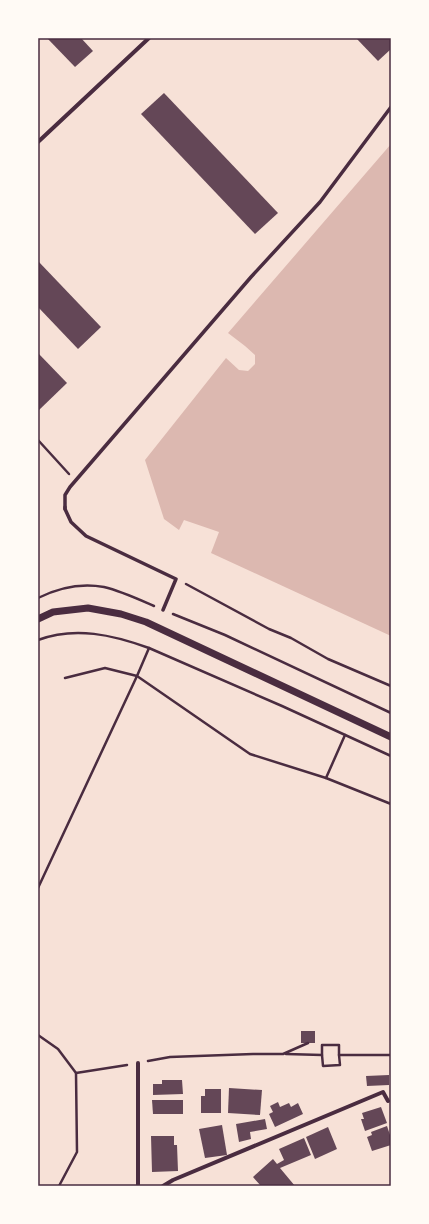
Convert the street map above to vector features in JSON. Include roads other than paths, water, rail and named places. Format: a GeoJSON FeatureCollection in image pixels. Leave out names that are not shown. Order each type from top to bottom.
{"type":"FeatureCollection","features":[{"type":"Feature","properties":{"kind":"street"},"geometry":{"type":"LineString","coordinates":[[38,142],[149,38]]}},
{"type":"Feature","properties":{"kind":"street"},"geometry":{"type":"LineString","coordinates":[[163,610],[176,579],[86,536],[71,522],[65,509],[65,496],[76,481],[251,277],[320,202],[391,107]]}},
{"type":"Feature","properties":{"kind":"street"},"geometry":{"type":"LineString","coordinates":[[38,619],[53,612],[88,608],[120,614],[146,622],[391,737]]}},
{"type":"Feature","properties":{"kind":"street"},"geometry":{"type":"LineString","coordinates":[[138,1063],[138,1186]]}},
{"type":"Feature","properties":{"kind":"street"},"geometry":{"type":"LineString","coordinates":[[163,1186],[173,1180],[383,1092],[388,1102]]}}]}
